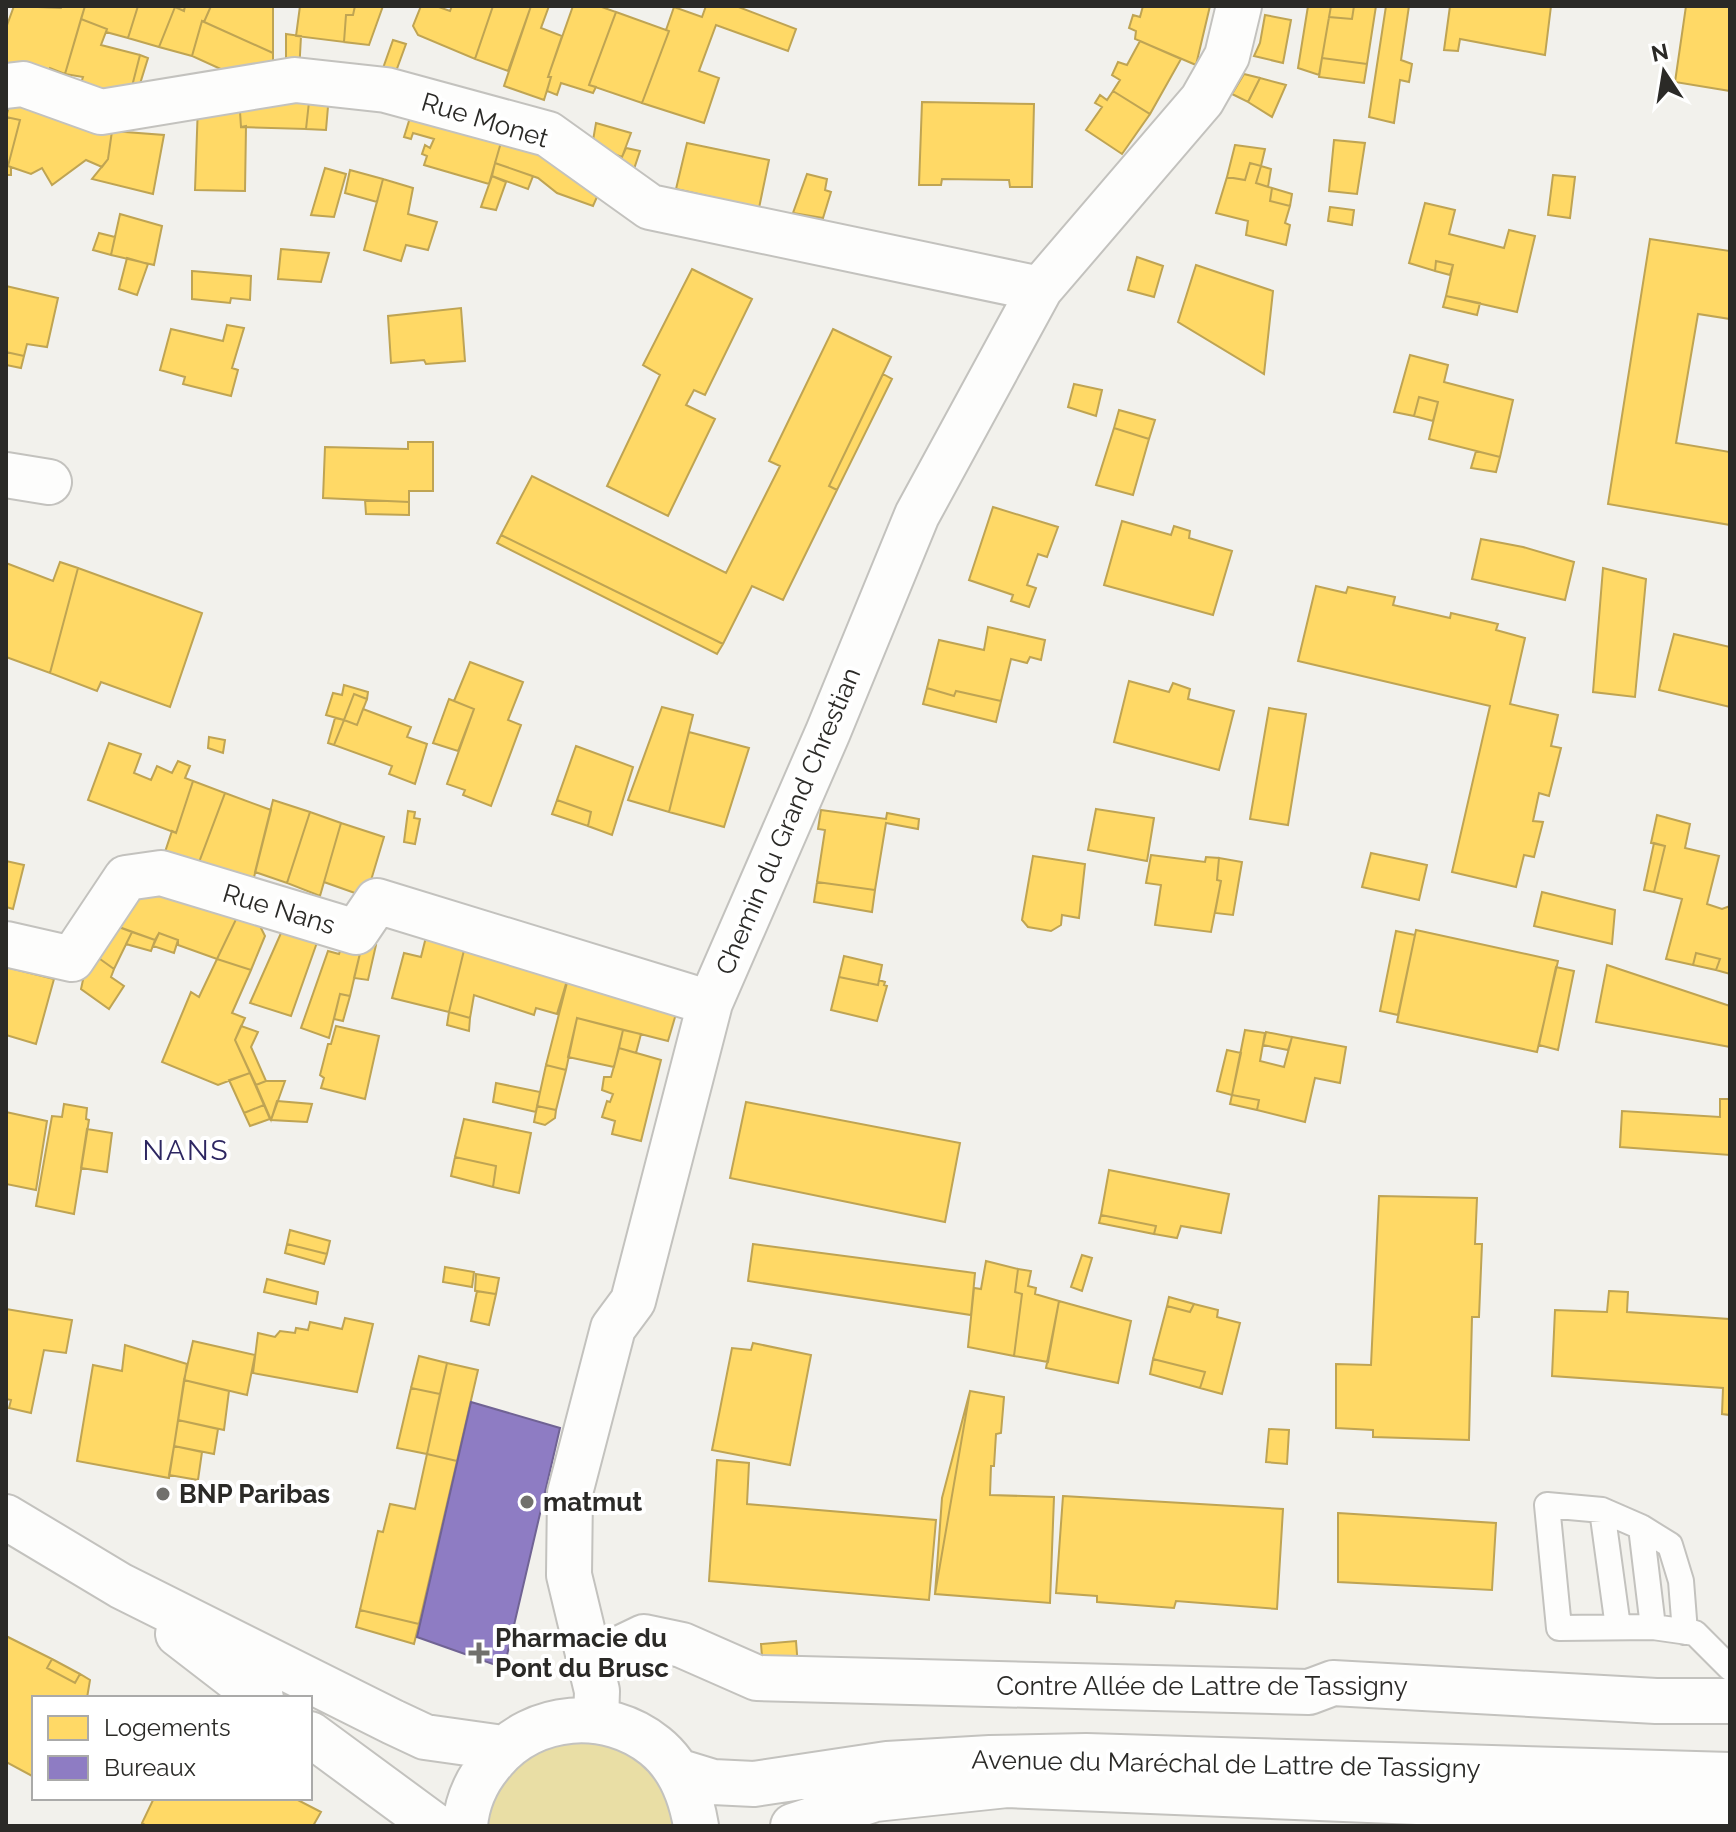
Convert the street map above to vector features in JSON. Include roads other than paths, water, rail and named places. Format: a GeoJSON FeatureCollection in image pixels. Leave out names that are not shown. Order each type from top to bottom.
{"type":"FeatureCollection","features":[{"type":"Feature","properties":{"kind":"street","name":"Chemin du Grand Chrestian"},"geometry":{"type":"LineString","coordinates":[[596,1720],[597,1691],[592,1662],[569,1575],[570,1493],[613,1328],[633,1301],[710,1003],[828,732],[917,515],[1040,289],[1202,100],[1227,56],[1239,6]]}},
{"type":"Feature","properties":{"kind":"street","name":"Rue Monet"},"geometry":{"type":"LineString","coordinates":[[6,86],[23,84],[101,112],[295,80],[386,90],[548,134],[650,207],[1040,289]]}},
{"type":"Feature","properties":{"kind":"street"},"geometry":{"type":"LineString","coordinates":[[6,475],[49,482]]}},
{"type":"Feature","properties":{"kind":"street","name":"Rue Nans"},"geometry":{"type":"LineString","coordinates":[[6,944],[72,959],[126,878],[161,873],[356,932],[377,901],[710,1003]]}},
{"type":"Feature","properties":{"kind":"street"},"geometry":{"type":"LineString","coordinates":[[6,1517],[121,1586],[425,1737],[503,1748]]}},
{"type":"Feature","properties":{"kind":"street"},"geometry":{"type":"LineString","coordinates":[[121,1586],[258,1696]]}},
{"type":"Feature","properties":{"kind":"street","name":"Contre Allée de Lattre de Tassigny"},"geometry":{"type":"LineString","coordinates":[[592,1662],[644,1637],[682,1645],[757,1678],[1309,1692],[1333,1683],[1656,1701],[1730,1701]]}},
{"type":"Feature","properties":{"kind":"street"},"geometry":{"type":"LineString","coordinates":[[465,1826],[466,1808],[480,1775],[503,1748],[524,1733],[546,1724],[571,1720],[596,1720],[627,1729],[655,1746],[677,1771],[692,1800],[696,1826]]}},
{"type":"Feature","properties":{"kind":"street"},"geometry":{"type":"LineString","coordinates":[[312,1735],[435,1826]]}},
{"type":"Feature","properties":{"kind":"street","name":"Avenue du Maréchal de Lattre de Tassigny"},"geometry":{"type":"LineString","coordinates":[[677,1771],[713,1782],[754,1784],[887,1764],[1086,1756],[1730,1775]]}},
{"type":"Feature","properties":{"kind":"street","name":"Avenue du Maréchal de Lattre de Tassigny"},"geometry":{"type":"LineString","coordinates":[[793,1826],[875,1799],[1007,1785],[1730,1815]]}},
{"type":"Feature","properties":{"kind":"lane"},"geometry":{"type":"LineString","coordinates":[[1685,1632],[1681,1581],[1670,1545],[1641,1527],[1602,1510],[1547,1505],[1559,1628],[1653,1627],[1685,1632],[1695,1633],[1730,1668]]}},
{"type":"Feature","properties":{"kind":"lane"},"geometry":{"type":"LineString","coordinates":[[1602,1510],[1618,1627]]}},
{"type":"Feature","properties":{"kind":"lane"},"geometry":{"type":"LineString","coordinates":[[1641,1527],[1653,1627]]}},
{"type":"Feature","properties":{"kind":"place","name":"BNP Paribas"},"geometry":{"type":"Point","coordinates":[163,1494]}},
{"type":"Feature","properties":{"kind":"place","name":"matmut"},"geometry":{"type":"Point","coordinates":[527,1502]}},
{"type":"Feature","properties":{"kind":"place","name":"Pharmacie du Pont du Brusc"},"geometry":{"type":"Point","coordinates":[479,1653]}},
{"type":"Feature","properties":{"kind":"district","name":"NANS"},"geometry":{"type":"Point","coordinates":[186,1150]}}]}
